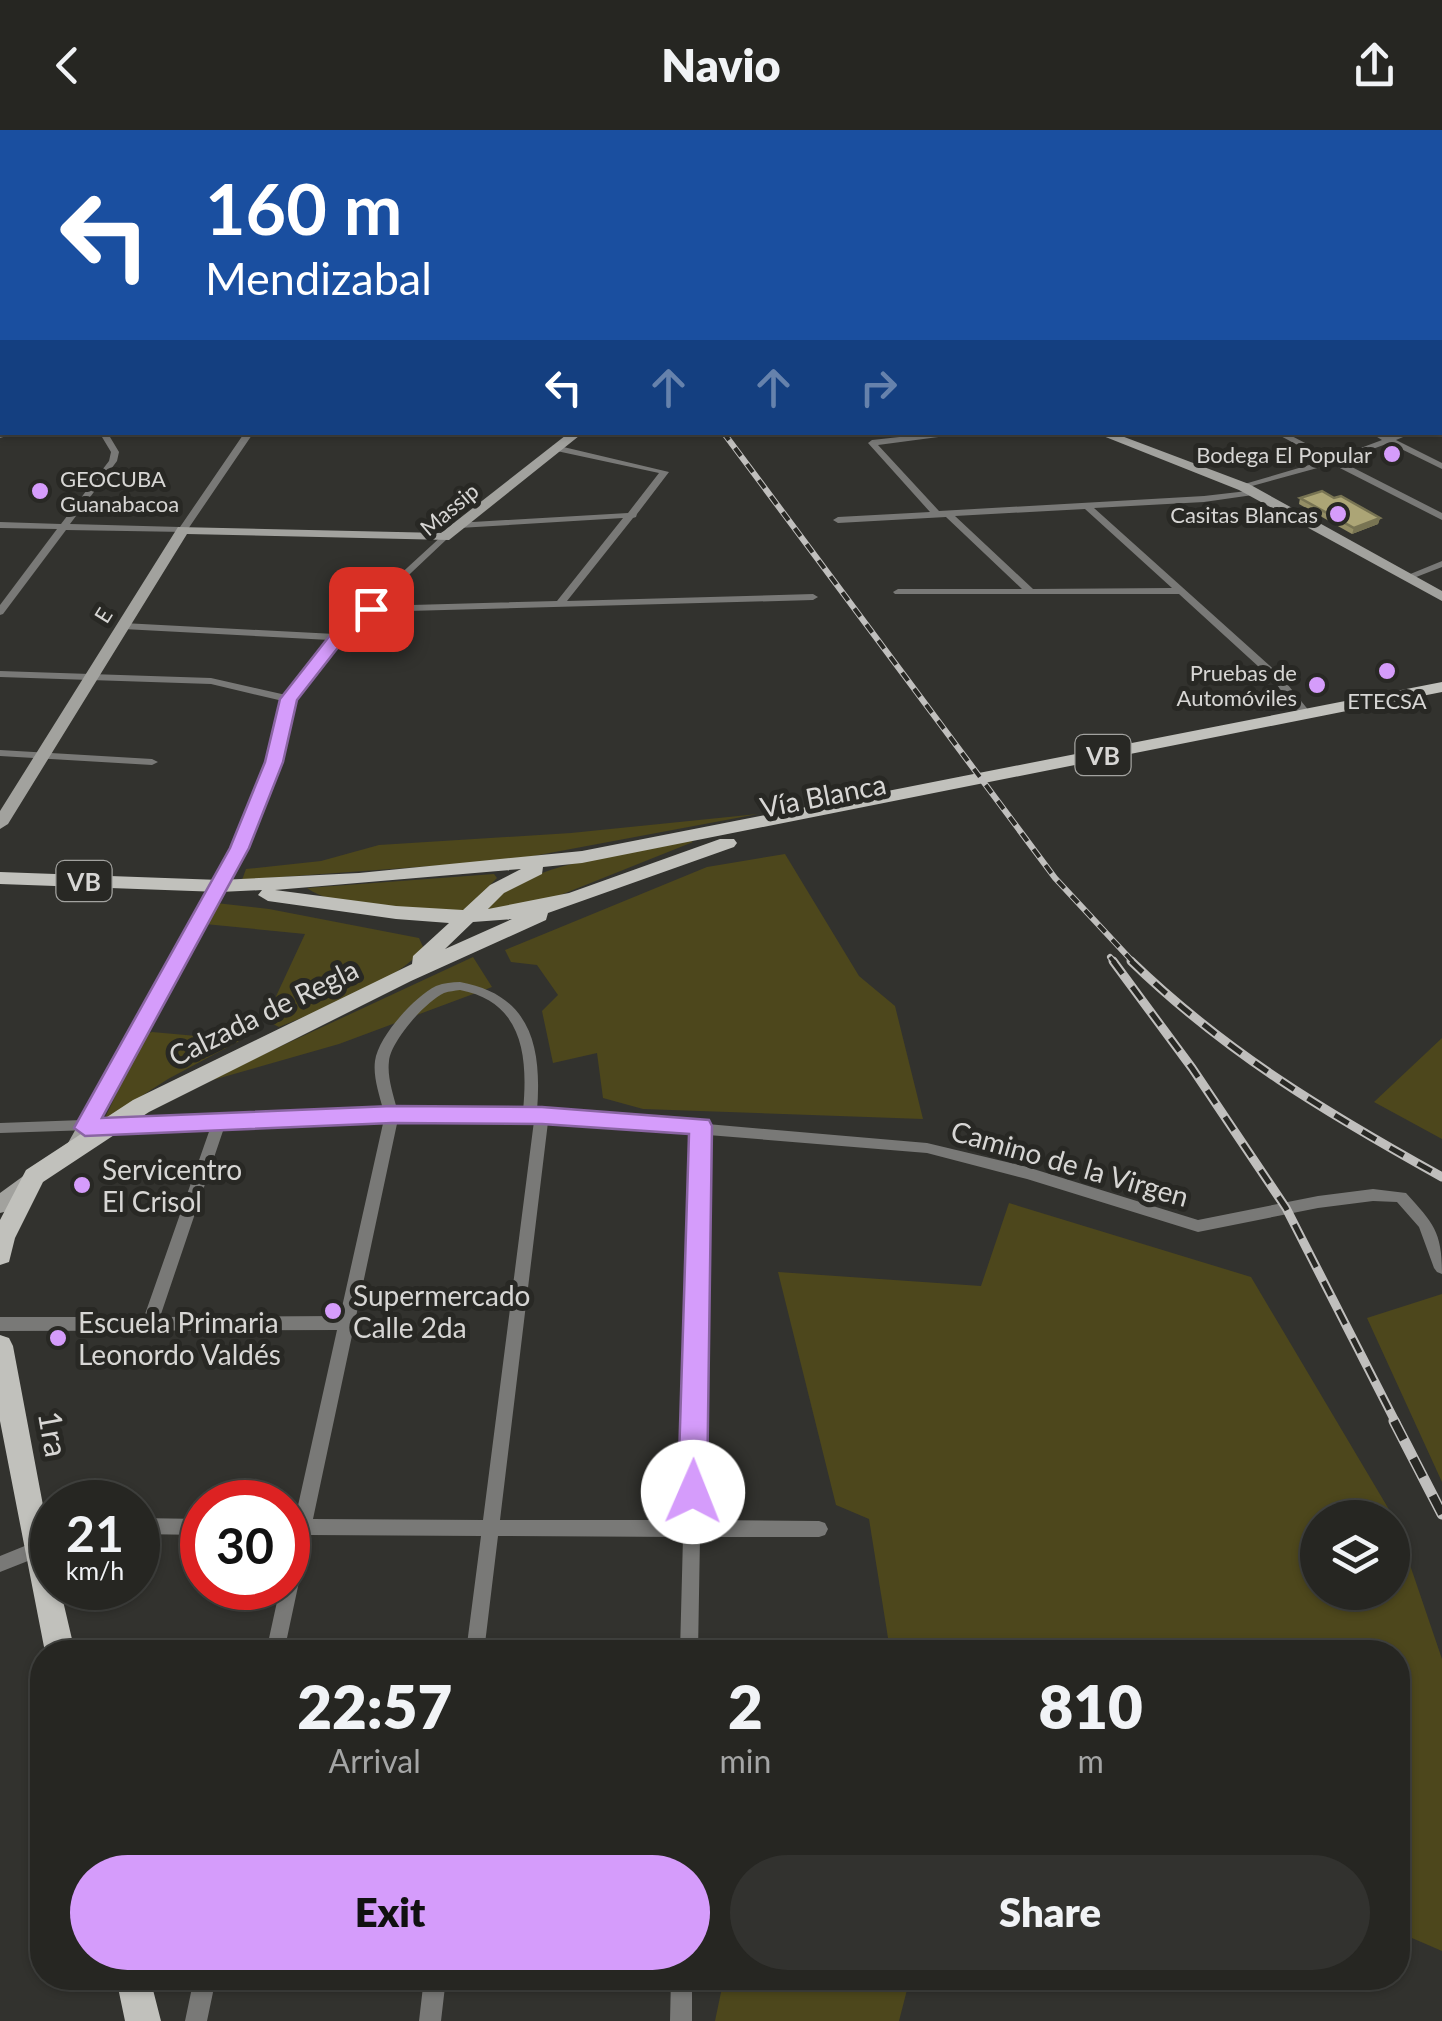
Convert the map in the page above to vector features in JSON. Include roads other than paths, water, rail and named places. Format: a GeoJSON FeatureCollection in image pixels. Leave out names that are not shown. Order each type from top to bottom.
{"type":"FeatureCollection","features":[{"type":"Feature","properties":{"kind":"main road","name":"Vía Blanca"},"geometry":{"type":"LineString","coordinates":[[0,878],[220,886],[359,879],[582,857],[1442,687]]}},
{"type":"Feature","properties":{"kind":"main road","name":"Vía Blanca"},"geometry":{"type":"LineString","coordinates":[[220,886],[419,917],[526,910],[733,841],[1442,699]]}},
{"type":"Feature","properties":{"kind":"main road"},"geometry":{"type":"LineString","coordinates":[[404,976],[508,880],[582,857]]}},
{"type":"Feature","properties":{"kind":"main road","name":"Calzada de Regla"},"geometry":{"type":"LineString","coordinates":[[34,1176],[80,1138],[141,1106],[574,897]]}},
{"type":"Feature","properties":{"kind":"main road"},"geometry":{"type":"LineString","coordinates":[[419,917],[436,930],[433,949]]}},
{"type":"Feature","properties":{"kind":"main road"},"geometry":{"type":"LineString","coordinates":[[0,1255],[2,1238],[34,1176]]}},
{"type":"Feature","properties":{"kind":"main road","name":"1ra"},"geometry":{"type":"LineString","coordinates":[[0,1346],[30,1487]]}},
{"type":"Feature","properties":{"kind":"main road","name":"1ra"},"geometry":{"type":"LineString","coordinates":[[53,1610],[58,1640]]}},
{"type":"Feature","properties":{"kind":"main road"},"geometry":{"type":"LineString","coordinates":[[136,1990],[143,2021]]}},
{"type":"Feature","properties":{"kind":"street"},"geometry":{"type":"LineString","coordinates":[[0,612],[113,461],[115,452],[105,435]]}},
{"type":"Feature","properties":{"kind":"street","name":"E"},"geometry":{"type":"LineString","coordinates":[[0,824],[183,530],[248,435]]}},
{"type":"Feature","properties":{"kind":"street","name":"Massip"},"geometry":{"type":"LineString","coordinates":[[220,886],[274,762],[289,699],[337,637],[444,537],[574,435]]}},
{"type":"Feature","properties":{"kind":"street"},"geometry":{"type":"LineString","coordinates":[[945,435],[872,443],[942,513],[1030,591]]}},
{"type":"Feature","properties":{"kind":"street"},"geometry":{"type":"LineString","coordinates":[[1106,435],[1249,489],[1442,597]]}},
{"type":"Feature","properties":{"kind":"street"},"geometry":{"type":"LineString","coordinates":[[1283,435],[1442,517]]}},
{"type":"Feature","properties":{"kind":"street"},"geometry":{"type":"LineString","coordinates":[[1379,435],[1442,466]]}},
{"type":"Feature","properties":{"kind":"street"},"geometry":{"type":"LineString","coordinates":[[838,520],[1087,506],[1249,489],[1402,435]]}},
{"type":"Feature","properties":{"kind":"street"},"geometry":{"type":"LineString","coordinates":[[555,448],[666,472],[562,602]]}},
{"type":"Feature","properties":{"kind":"street"},"geometry":{"type":"LineString","coordinates":[[1087,506],[1274,676],[1306,714]]}},
{"type":"Feature","properties":{"kind":"street"},"geometry":{"type":"LineString","coordinates":[[459,526],[633,516]]}},
{"type":"Feature","properties":{"kind":"street"},"geometry":{"type":"LineString","coordinates":[[0,525],[444,537]]}},
{"type":"Feature","properties":{"kind":"street"},"geometry":{"type":"LineString","coordinates":[[1408,577],[1442,564]]}},
{"type":"Feature","properties":{"kind":"street"},"geometry":{"type":"LineString","coordinates":[[898,592],[1182,591]]}},
{"type":"Feature","properties":{"kind":"street"},"geometry":{"type":"LineString","coordinates":[[371,609],[813,597]]}},
{"type":"Feature","properties":{"kind":"street"},"geometry":{"type":"LineString","coordinates":[[123,626],[337,637]]}},
{"type":"Feature","properties":{"kind":"street"},"geometry":{"type":"LineString","coordinates":[[0,674],[210,681],[289,699]]}},
{"type":"Feature","properties":{"kind":"street"},"geometry":{"type":"LineString","coordinates":[[0,753],[152,762]]}},
{"type":"Feature","properties":{"kind":"street"},"geometry":{"type":"LineString","coordinates":[[0,1128],[80,1138],[220,886]]}},
{"type":"Feature","properties":{"kind":"street"},"geometry":{"type":"LineString","coordinates":[[307,1480],[348,1323],[392,1114],[382,1080],[382,1058],[392,1037],[430,996],[450,986],[482,991],[513,1016],[528,1041],[536,1116],[477,1640]]}},
{"type":"Feature","properties":{"kind":"street"},"geometry":{"type":"LineString","coordinates":[[109,1126],[392,1114],[536,1116],[700,1126],[689,1640]]}},
{"type":"Feature","properties":{"kind":"street"},"geometry":{"type":"LineString","coordinates":[[150,1323],[219,1122]]}},
{"type":"Feature","properties":{"kind":"street","name":"Camino de la Virgen"},"geometry":{"type":"LineString","coordinates":[[700,1126],[927,1148],[1027,1173],[1198,1226],[1318,1202],[1372,1195],[1401,1198],[1425,1224],[1442,1268]]}},
{"type":"Feature","properties":{"kind":"street","name":"Calzada de Regla"},"geometry":{"type":"LineString","coordinates":[[0,1204],[34,1176]]}},
{"type":"Feature","properties":{"kind":"street"},"geometry":{"type":"LineString","coordinates":[[0,1324],[348,1323]]}},
{"type":"Feature","properties":{"kind":"street"},"geometry":{"type":"LineString","coordinates":[[310,1527],[819,1530]]}},
{"type":"Feature","properties":{"kind":"street"},"geometry":{"type":"LineString","coordinates":[[0,1564],[30,1542]]}},
{"type":"Feature","properties":{"kind":"street"},"geometry":{"type":"LineString","coordinates":[[277,1640],[282,1610]]}},
{"type":"Feature","properties":{"kind":"street"},"geometry":{"type":"LineString","coordinates":[[196,2021],[202,1990]]}},
{"type":"Feature","properties":{"kind":"street"},"geometry":{"type":"LineString","coordinates":[[430,2021],[434,1990]]}},
{"type":"Feature","properties":{"kind":"street"},"geometry":{"type":"LineString","coordinates":[[681,2021],[682,1990]]}},
{"type":"Feature","properties":{"kind":"railway"},"geometry":{"type":"LineString","coordinates":[[725,435],[1055,878],[1134,963]]}},
{"type":"Feature","properties":{"kind":"railway"},"geometry":{"type":"LineString","coordinates":[[1110,957],[1115,963]]}},
{"type":"Feature","properties":{"kind":"railway"},"geometry":{"type":"LineString","coordinates":[[1113,961],[1192,1068],[1286,1208],[1396,1423]]}},
{"type":"Feature","properties":{"kind":"railway"},"geometry":{"type":"LineString","coordinates":[[1131,961],[1204,1025],[1279,1080],[1442,1177]]}},
{"type":"Feature","properties":{"kind":"railway"},"geometry":{"type":"LineString","coordinates":[[1394,1421],[1442,1514]]}},
{"type":"Feature","properties":{"kind":"place","name":"Bodega El Popular"},"geometry":{"type":"Point","coordinates":[1392,454]}},
{"type":"Feature","properties":{"kind":"place","name":"GEOCUBA Guanabacoa"},"geometry":{"type":"Point","coordinates":[40,491]}},
{"type":"Feature","properties":{"kind":"place","name":"Casitas Blancas"},"geometry":{"type":"Point","coordinates":[1338,514]}},
{"type":"Feature","properties":{"kind":"place","name":"ETECSA"},"geometry":{"type":"Point","coordinates":[1387,671]}},
{"type":"Feature","properties":{"kind":"place","name":"Pruebas de Automóviles"},"geometry":{"type":"Point","coordinates":[1317,685]}},
{"type":"Feature","properties":{"kind":"place","name":"Servicentro El Crisol"},"geometry":{"type":"Point","coordinates":[82,1185]}},
{"type":"Feature","properties":{"kind":"place","name":"Supermercado Calle 2da"},"geometry":{"type":"Point","coordinates":[333,1311]}},
{"type":"Feature","properties":{"kind":"place","name":"Escuela Primaria Leonordo Valdés"},"geometry":{"type":"Point","coordinates":[58,1338]}}]}
